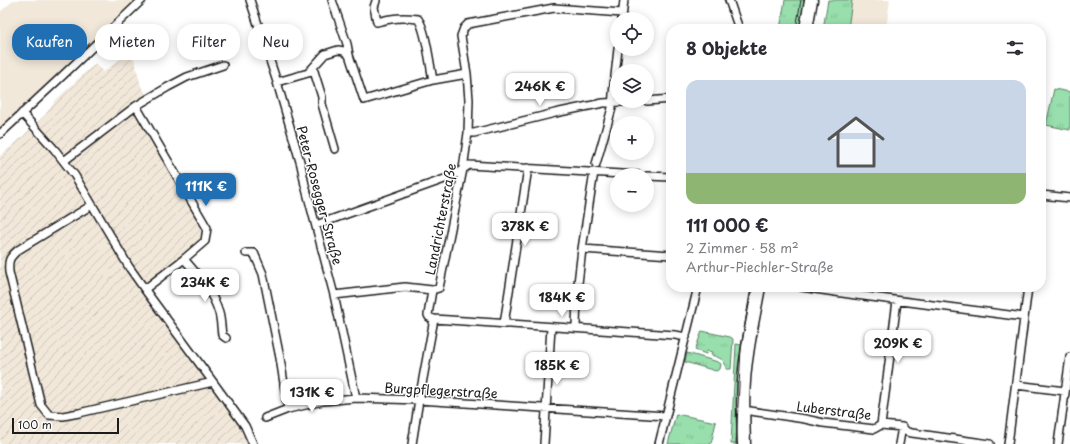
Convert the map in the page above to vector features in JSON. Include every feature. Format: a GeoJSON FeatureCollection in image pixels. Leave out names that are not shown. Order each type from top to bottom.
{"type":"FeatureCollection","features":[{"type":"Feature","properties":{"kind":"main road"},"geometry":{"type":"LineString","coordinates":[[807,24],[811,0]]}},
{"type":"Feature","properties":{"kind":"main road"},"geometry":{"type":"LineString","coordinates":[[744,444],[743,411],[746,354],[758,292]]}},
{"type":"Feature","properties":{"kind":"street"},"geometry":{"type":"LineString","coordinates":[[0,134],[142,0]]}},
{"type":"Feature","properties":{"kind":"street"},"geometry":{"type":"LineString","coordinates":[[332,0],[364,100],[433,80],[467,74]]}},
{"type":"Feature","properties":{"kind":"street"},"geometry":{"type":"LineString","coordinates":[[622,12],[624,0]]}},
{"type":"Feature","properties":{"kind":"street"},"geometry":{"type":"LineString","coordinates":[[729,0],[737,24]]}},
{"type":"Feature","properties":{"kind":"street","name":"Peter-Rosegger-Straße"},"geometry":{"type":"LineString","coordinates":[[252,1],[301,165],[334,295],[356,398]]}},
{"type":"Feature","properties":{"kind":"street"},"geometry":{"type":"LineString","coordinates":[[376,1],[374,7],[377,22],[391,18],[404,17],[418,19],[422,23],[433,80]]}},
{"type":"Feature","properties":{"kind":"street","name":"Landrichterstraße"},"geometry":{"type":"LineString","coordinates":[[412,444],[434,319],[428,315],[432,290],[439,288],[463,168],[468,133],[469,100],[467,74],[461,36],[464,28],[468,24],[554,8],[610,15]]}},
{"type":"Feature","properties":{"kind":"street"},"geometry":{"type":"LineString","coordinates":[[277,82],[308,73],[325,54],[338,50],[344,51],[349,55]]}},
{"type":"Feature","properties":{"kind":"street"},"geometry":{"type":"LineString","coordinates":[[64,161],[136,106],[187,77],[223,65]]}},
{"type":"Feature","properties":{"kind":"street"},"geometry":{"type":"LineString","coordinates":[[313,68],[336,149]]}},
{"type":"Feature","properties":{"kind":"street"},"geometry":{"type":"LineString","coordinates":[[654,101],[666,100]]}},
{"type":"Feature","properties":{"kind":"street"},"geometry":{"type":"LineString","coordinates":[[468,133],[474,133],[555,113],[610,102]]}},
{"type":"Feature","properties":{"kind":"street"},"geometry":{"type":"LineString","coordinates":[[136,106],[207,228],[205,241],[145,289]]}},
{"type":"Feature","properties":{"kind":"street"},"geometry":{"type":"LineString","coordinates":[[596,164],[612,108]]}},
{"type":"Feature","properties":{"kind":"street"},"geometry":{"type":"LineString","coordinates":[[22,113],[52,146],[75,176],[129,267],[245,426],[253,444]]}},
{"type":"Feature","properties":{"kind":"street"},"geometry":{"type":"LineString","coordinates":[[316,225],[453,176],[469,165],[610,173]]}},
{"type":"Feature","properties":{"kind":"street"},"geometry":{"type":"LineString","coordinates":[[504,324],[528,168]]}},
{"type":"Feature","properties":{"kind":"street"},"geometry":{"type":"LineString","coordinates":[[576,328],[577,292],[594,172]]}},
{"type":"Feature","properties":{"kind":"street"},"geometry":{"type":"LineString","coordinates":[[654,176],[666,177]]}},
{"type":"Feature","properties":{"kind":"street"},"geometry":{"type":"LineString","coordinates":[[1046,196],[1070,198]]}},
{"type":"Feature","properties":{"kind":"street"},"geometry":{"type":"LineString","coordinates":[[92,205],[18,250],[10,257],[8,263],[41,406],[49,415],[63,416],[126,403],[213,382]]}},
{"type":"Feature","properties":{"kind":"street"},"geometry":{"type":"LineString","coordinates":[[582,249],[666,255]]}},
{"type":"Feature","properties":{"kind":"street"},"geometry":{"type":"LineString","coordinates":[[246,254],[254,253],[263,274],[277,343],[288,409]]}},
{"type":"Feature","properties":{"kind":"street"},"geometry":{"type":"LineString","coordinates":[[184,259],[198,275],[213,297],[220,314],[222,335],[226,338]]}},
{"type":"Feature","properties":{"kind":"street"},"geometry":{"type":"LineString","coordinates":[[334,295],[405,287],[432,290]]}},
{"type":"Feature","properties":{"kind":"street"},"geometry":{"type":"LineString","coordinates":[[659,444],[697,292]]}},
{"type":"Feature","properties":{"kind":"street"},"geometry":{"type":"LineString","coordinates":[[839,292],[1024,317]]}},
{"type":"Feature","properties":{"kind":"street"},"geometry":{"type":"LineString","coordinates":[[1008,444],[1027,292]]}},
{"type":"Feature","properties":{"kind":"street"},"geometry":{"type":"LineString","coordinates":[[881,425],[897,301]]}},
{"type":"Feature","properties":{"kind":"street"},"geometry":{"type":"LineString","coordinates":[[434,319],[675,335],[686,338]]}},
{"type":"Feature","properties":{"kind":"street"},"geometry":{"type":"LineString","coordinates":[[544,444],[551,327]]}},
{"type":"Feature","properties":{"kind":"street"},"geometry":{"type":"LineString","coordinates":[[1058,444],[1070,357]]}},
{"type":"Feature","properties":{"kind":"street"},"geometry":{"type":"LineString","coordinates":[[1016,385],[1065,391]]}},
{"type":"Feature","properties":{"kind":"street","name":"Burgpflegerstraße"},"geometry":{"type":"LineString","coordinates":[[265,418],[288,409],[323,401],[356,398],[419,400],[666,416]]}},
{"type":"Feature","properties":{"kind":"street","name":"Luberstraße"},"geometry":{"type":"LineString","coordinates":[[743,411],[874,429],[881,425],[902,427],[907,432],[990,444]]}},
{"type":"Feature","properties":{"kind":"street"},"geometry":{"type":"LineString","coordinates":[[899,444],[902,427]]}},
{"type":"Feature","properties":{"kind":"shaded area"},"geometry":{"type":"Polygon","coordinates":[[[14,0],[134,0],[134,2],[111,24],[95,24],[95,39],[87,47],[87,24],[12,24],[12,60],[73,60],[0,129],[0,12],[14,0]]]}},
{"type":"Feature","properties":{"kind":"shaded area"},"geometry":{"type":"Polygon","coordinates":[[[852,0],[890,0],[887,24],[849,24],[852,0]]]}},
{"type":"Feature","properties":{"kind":"shaded area"},"geometry":{"type":"Polygon","coordinates":[[[120,60],[134,60],[141,86],[147,95],[135,103],[207,227],[204,241],[146,283],[217,383],[242,415],[250,430],[254,444],[0,444],[0,156],[45,115],[56,100],[95,63],[103,72],[120,60]]]}},
{"type":"Feature","properties":{"kind":"green space"},"geometry":{"type":"Polygon","coordinates":[[[785,0],[807,0],[803,24],[781,24],[785,0]]]}},
{"type":"Feature","properties":{"kind":"green space"},"geometry":{"type":"Polygon","coordinates":[[[828,0],[852,0],[849,24],[824,24],[828,0]]]}},
{"type":"Feature","properties":{"kind":"green space"},"geometry":{"type":"Polygon","coordinates":[[[1054,89],[1070,92],[1070,130],[1046,125],[1054,89]]]}},
{"type":"Feature","properties":{"kind":"green space"},"geometry":{"type":"Polygon","coordinates":[[[702,331],[733,339],[731,369],[726,369],[723,361],[711,355],[712,352],[707,351],[706,354],[695,350],[702,331]]]}},
{"type":"Feature","properties":{"kind":"green space"},"geometry":{"type":"Polygon","coordinates":[[[736,344],[742,345],[739,444],[731,444],[736,344]]]}},
{"type":"Feature","properties":{"kind":"green space"},"geometry":{"type":"Polygon","coordinates":[[[687,353],[718,362],[721,364],[720,369],[716,371],[685,362],[687,353]]]}},
{"type":"Feature","properties":{"kind":"green space"},"geometry":{"type":"Polygon","coordinates":[[[676,414],[716,422],[711,444],[668,444],[676,414]]]}},
{"type":"Feature","properties":{"kind":"tram line"},"geometry":{"type":"LineString","coordinates":[[797,24],[801,0]]}},
{"type":"Feature","properties":{"kind":"tram line"},"geometry":{"type":"LineString","coordinates":[[736,444],[741,348],[750,292]]}}]}
